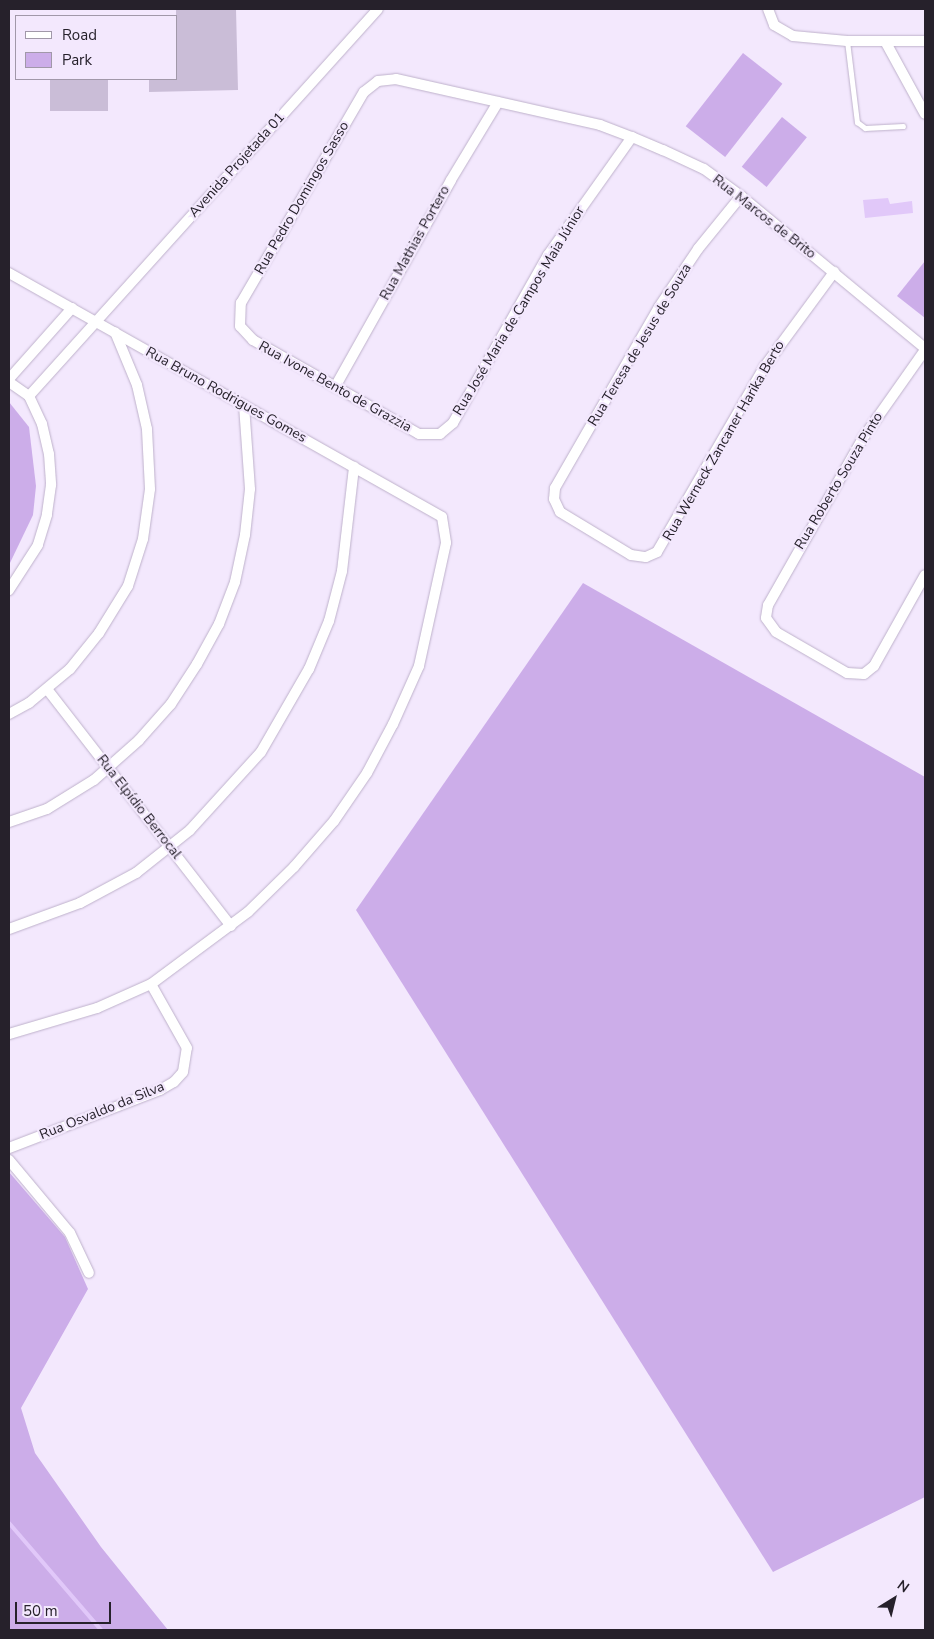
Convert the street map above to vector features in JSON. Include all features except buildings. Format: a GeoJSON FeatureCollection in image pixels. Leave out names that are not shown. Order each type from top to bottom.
{"type":"FeatureCollection","features":[{"type":"Feature","properties":{"kind":"street","name":"Avenida Projetada 01"},"geometry":{"type":"LineString","coordinates":[[29,396],[378,9]]}},
{"type":"Feature","properties":{"kind":"street"},"geometry":{"type":"LineString","coordinates":[[768,9],[774,25],[793,36],[847,41],[925,41]]}},
{"type":"Feature","properties":{"kind":"street"},"geometry":{"type":"LineString","coordinates":[[885,41],[925,114]]}},
{"type":"Feature","properties":{"kind":"street","name":"Rua Marcos de Brito"},"geometry":{"type":"LineString","coordinates":[[378,81],[396,78],[600,125],[704,169],[741,196],[925,349]]}},
{"type":"Feature","properties":{"kind":"street","name":"Rua Pedro Domingos Sasso"},"geometry":{"type":"LineString","coordinates":[[239,322],[239,308],[258,273],[364,92],[378,81]]}},
{"type":"Feature","properties":{"kind":"street","name":"Rua Mathias Portero"},"geometry":{"type":"LineString","coordinates":[[334,386],[451,180],[498,102]]}},
{"type":"Feature","properties":{"kind":"street","name":"Rua José Maria de Campos Maia Júnior"},"geometry":{"type":"LineString","coordinates":[[440,434],[453,423],[548,255],[632,137]]}},
{"type":"Feature","properties":{"kind":"street","name":"Rua Teresa de Jesus de Souza"},"geometry":{"type":"LineString","coordinates":[[646,557],[635,556],[623,550],[563,515],[555,503],[555,488],[659,307],[698,250],[741,196]]}},
{"type":"Feature","properties":{"kind":"street","name":"Rua Werneck Zancaner Harika Berto"},"geometry":{"type":"LineString","coordinates":[[646,557],[662,546],[765,366],[834,272]]}},
{"type":"Feature","properties":{"kind":"street","name":"Rua Bruno Rodrigues Gomes"},"geometry":{"type":"LineString","coordinates":[[9,273],[14,278],[115,332],[442,517],[446,543],[435,602],[419,666],[393,724],[367,773],[334,821],[294,868],[231,926]]}},
{"type":"Feature","properties":{"kind":"street"},"geometry":{"type":"LineString","coordinates":[[9,590],[38,545],[48,515],[51,485],[47,446],[29,396],[9,380],[72,308]]}},
{"type":"Feature","properties":{"kind":"street","name":"Rua Ivone Bento de Grazzia"},"geometry":{"type":"LineString","coordinates":[[239,322],[248,338],[419,434],[440,434]]}},
{"type":"Feature","properties":{"kind":"street"},"geometry":{"type":"LineString","coordinates":[[9,714],[47,689],[70,669],[99,633],[128,586],[143,539],[150,489],[147,429],[137,385],[115,332]]}},
{"type":"Feature","properties":{"kind":"street","name":"Rua Roberto Souza Pinto"},"geometry":{"type":"LineString","coordinates":[[925,349],[863,438],[768,604],[766,618],[776,632],[847,673],[860,675],[874,666],[925,575]]}},
{"type":"Feature","properties":{"kind":"street"},"geometry":{"type":"LineString","coordinates":[[9,822],[47,808],[94,780],[108,768],[171,704],[219,624],[234,582],[247,517],[250,489],[244,405]]}},
{"type":"Feature","properties":{"kind":"street"},"geometry":{"type":"LineString","coordinates":[[9,929],[80,903],[136,873],[196,823],[261,752],[309,669],[328,620],[342,570],[354,467]]}},
{"type":"Feature","properties":{"kind":"street","name":"Rua Elpídio Berrocal"},"geometry":{"type":"LineString","coordinates":[[47,689],[231,926]]}},
{"type":"Feature","properties":{"kind":"street"},"geometry":{"type":"LineString","coordinates":[[9,1034],[97,1008],[150,984],[231,926]]}},
{"type":"Feature","properties":{"kind":"street","name":"Rua Osvaldo da Silva"},"geometry":{"type":"LineString","coordinates":[[9,1148],[160,1090],[174,1082],[183,1072],[187,1048],[183,1037],[150,984]]}},
{"type":"Feature","properties":{"kind":"street"},"geometry":{"type":"LineString","coordinates":[[9,1160],[70,1232],[90,1273]]}},
{"type":"Feature","properties":{"kind":"lane"},"geometry":{"type":"LineString","coordinates":[[847,41],[857,122],[865,128],[903,126]]}},
{"type":"Feature","properties":{"kind":"green space"},"geometry":{"type":"Polygon","coordinates":[[[743,53],[782,84],[725,157],[686,126],[743,53]]]}},
{"type":"Feature","properties":{"kind":"green space"},"geometry":{"type":"Polygon","coordinates":[[[782,117],[807,137],[767,187],[742,167],[782,117]]]}},
{"type":"Feature","properties":{"kind":"green space"},"geometry":{"type":"Polygon","coordinates":[[[925,261],[925,318],[897,296],[925,261]]]}},
{"type":"Feature","properties":{"kind":"green space"},"geometry":{"type":"Polygon","coordinates":[[[9,402],[29,427],[36,486],[33,515],[9,565],[9,402]]]}},
{"type":"Feature","properties":{"kind":"green space"},"geometry":{"type":"Polygon","coordinates":[[[583,583],[925,777],[925,1497],[773,1572],[356,910],[583,583]]]}},
{"type":"Feature","properties":{"kind":"green space"},"geometry":{"type":"Polygon","coordinates":[[[9,1172],[65,1237],[88,1289],[21,1408],[35,1453],[101,1547],[168,1630],[9,1630],[9,1172]]]}},
{"type":"Feature","properties":{"kind":"shaded area"},"geometry":{"type":"Polygon","coordinates":[[[888,198],[890,204],[912,201],[913,213],[865,218],[863,200],[888,198]]]}},
{"type":"Feature","properties":{"kind":"waterway"},"geometry":{"type":"LineString","coordinates":[[9,1523],[101,1630]]}}]}
